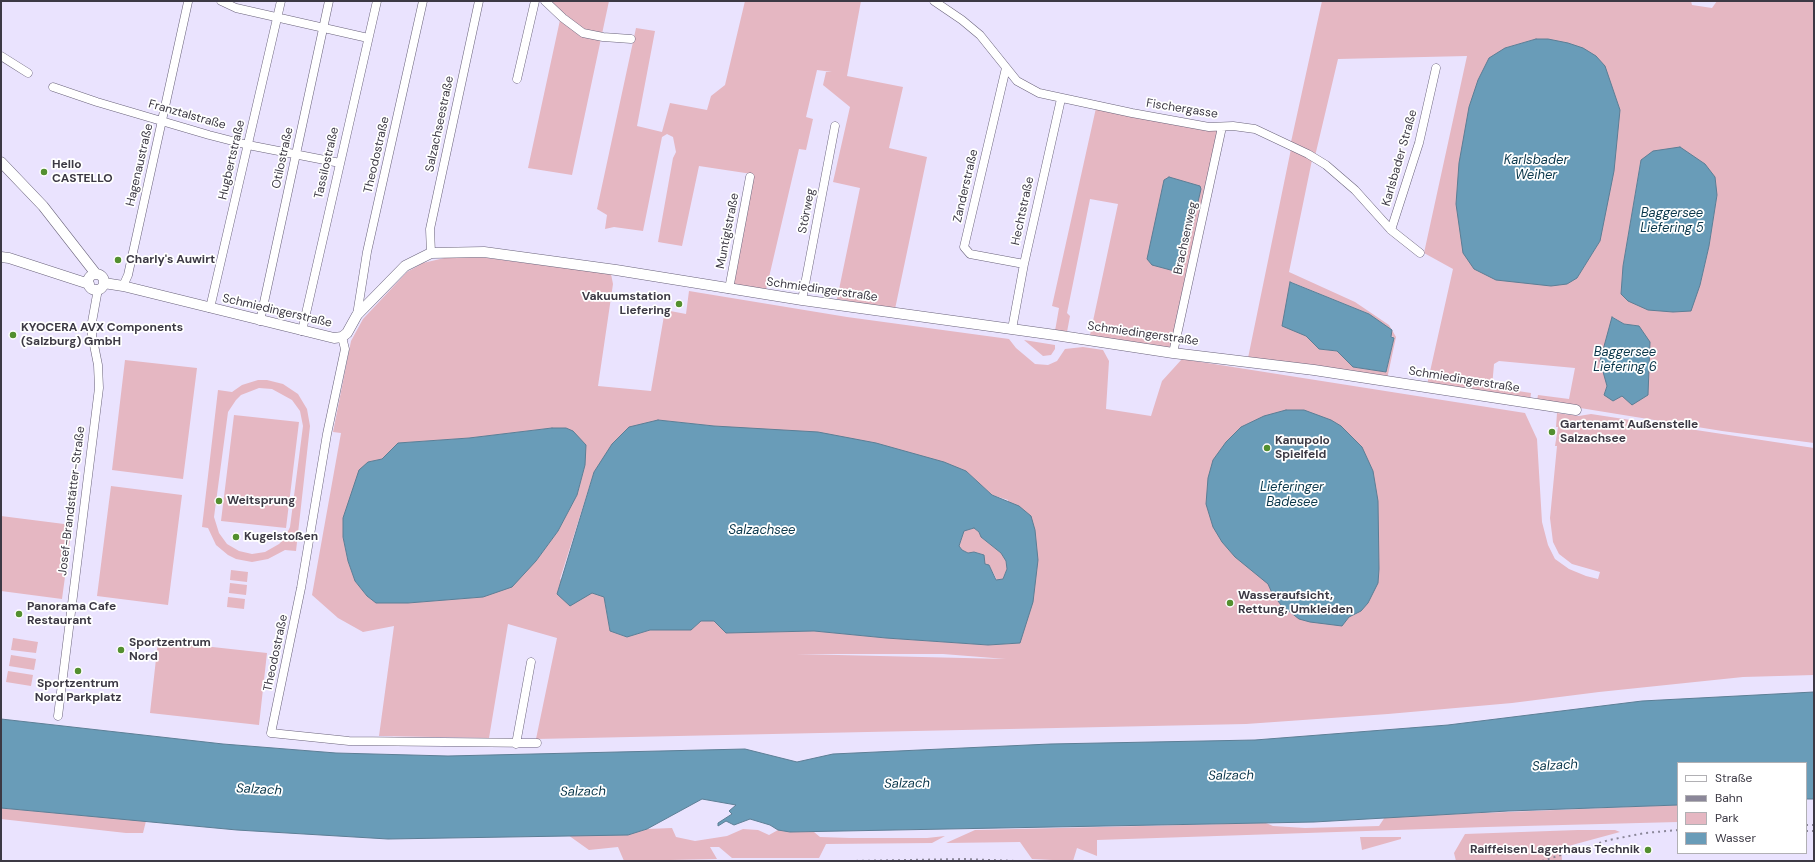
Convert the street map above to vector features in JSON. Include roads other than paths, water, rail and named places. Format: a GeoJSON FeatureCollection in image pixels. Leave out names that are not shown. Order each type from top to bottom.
{"type":"FeatureCollection","features":[{"type":"Feature","properties":{"kind":"street","name":"Hagenaustraße"},"geometry":{"type":"LineString","coordinates":[[123,286],[128,275],[188,1]]}},
{"type":"Feature","properties":{"kind":"street"},"geometry":{"type":"LineString","coordinates":[[221,1],[236,8],[368,38]]}},
{"type":"Feature","properties":{"kind":"street","name":"Hugbertstraße"},"geometry":{"type":"LineString","coordinates":[[210,308],[280,1]]}},
{"type":"Feature","properties":{"kind":"street","name":"Otilostraße"},"geometry":{"type":"LineString","coordinates":[[260,321],[330,1]]}},
{"type":"Feature","properties":{"kind":"street","name":"Tassilostraße"},"geometry":{"type":"LineString","coordinates":[[302,331],[377,1]]}},
{"type":"Feature","properties":{"kind":"street","name":"Theodostraße"},"geometry":{"type":"LineString","coordinates":[[357,315],[367,252],[423,1]]}},
{"type":"Feature","properties":{"kind":"street","name":"Salzachseestraße"},"geometry":{"type":"LineString","coordinates":[[431,253],[430,229],[479,1]]}},
{"type":"Feature","properties":{"kind":"street"},"geometry":{"type":"LineString","coordinates":[[517,79],[535,1]]}},
{"type":"Feature","properties":{"kind":"street"},"geometry":{"type":"LineString","coordinates":[[545,1],[563,18],[583,33],[631,40]]}},
{"type":"Feature","properties":{"kind":"street","name":"Fischergasse"},"geometry":{"type":"LineString","coordinates":[[934,1],[972,28],[1017,81],[1028,88],[1061,99],[1209,127],[1233,126],[1255,129],[1308,154],[1326,165],[1355,190],[1391,230],[1420,253]]}},
{"type":"Feature","properties":{"kind":"street"},"geometry":{"type":"LineString","coordinates":[[1,56],[28,74]]}},
{"type":"Feature","properties":{"kind":"street","name":"Zanderstraße"},"geometry":{"type":"LineString","coordinates":[[1006,68],[964,247],[970,254],[1024,264]]}},
{"type":"Feature","properties":{"kind":"street","name":"Karlsbader Straße"},"geometry":{"type":"LineString","coordinates":[[1391,230],[1419,143],[1436,68]]}},
{"type":"Feature","properties":{"kind":"street","name":"Franztalstraße"},"geometry":{"type":"LineString","coordinates":[[53,87],[97,102],[248,145],[296,153],[340,163]]}},
{"type":"Feature","properties":{"kind":"street","name":"Hechtstraße"},"geometry":{"type":"LineString","coordinates":[[1012,329],[1024,264],[1061,99]]}},
{"type":"Feature","properties":{"kind":"street","name":"Störweg"},"geometry":{"type":"LineString","coordinates":[[802,300],[835,126]]}},
{"type":"Feature","properties":{"kind":"street","name":"Brachsenweg"},"geometry":{"type":"LineString","coordinates":[[1174,353],[1222,127]]}},
{"type":"Feature","properties":{"kind":"street"},"geometry":{"type":"LineString","coordinates":[[1,162],[43,206],[96,274],[102,276],[101,286],[92,288],[89,284],[9,258],[1,257]]}},
{"type":"Feature","properties":{"kind":"street","name":"Muntiglstraße"},"geometry":{"type":"LineString","coordinates":[[729,289],[750,177]]}},
{"type":"Feature","properties":{"kind":"street","name":"Schmiedingerstraße"},"geometry":{"type":"LineString","coordinates":[[101,286],[123,286],[260,321],[334,338],[342,337],[352,327],[357,315],[405,266],[431,253],[484,252],[616,270],[802,300],[1174,353],[1319,371],[1576,410]]}},
{"type":"Feature","properties":{"kind":"street"},"geometry":{"type":"LineString","coordinates":[[89,284],[90,277],[96,274]]}},
{"type":"Feature","properties":{"kind":"street","name":"Josef-Brandstätter-Straße"},"geometry":{"type":"LineString","coordinates":[[58,716],[98,388],[98,365],[92,335],[92,322],[101,286]]}},
{"type":"Feature","properties":{"kind":"street","name":"Theodostraße"},"geometry":{"type":"LineString","coordinates":[[342,337],[345,349],[327,434],[301,588],[271,733],[349,741],[516,744],[537,743]]}},
{"type":"Feature","properties":{"kind":"street"},"geometry":{"type":"LineString","coordinates":[[516,744],[531,662]]}},
{"type":"Feature","properties":{"kind":"water","name":"Karlsbader Weiher"},"geometry":{"type":"Polygon","coordinates":[[[1536,39],[1548,39],[1568,43],[1583,48],[1596,56],[1605,66],[1620,110],[1614,171],[1600,241],[1577,278],[1567,284],[1551,286],[1496,280],[1474,269],[1463,253],[1456,204],[1459,163],[1469,107],[1478,80],[1489,58],[1505,48],[1536,39]]]}},
{"type":"Feature","properties":{"kind":"water","name":"Baggersee Liefering 5"},"geometry":{"type":"Polygon","coordinates":[[[1680,147],[1705,164],[1715,177],[1717,195],[1709,246],[1700,285],[1691,311],[1673,312],[1648,310],[1628,301],[1621,294],[1623,266],[1641,160],[1653,151],[1680,147]]]}},
{"type":"Feature","properties":{"kind":"water"},"geometry":{"type":"Polygon","coordinates":[[[1169,177],[1200,186],[1201,189],[1183,267],[1182,270],[1178,272],[1152,265],[1147,259],[1164,180],[1169,177]]]}},
{"type":"Feature","properties":{"kind":"water"},"geometry":{"type":"Polygon","coordinates":[[[1290,282],[1369,314],[1392,330],[1391,337],[1394,338],[1386,372],[1353,367],[1337,351],[1319,349],[1306,336],[1282,326],[1290,282]]]}},
{"type":"Feature","properties":{"kind":"water","name":"Baggersee Liefering 6"},"geometry":{"type":"Polygon","coordinates":[[[1612,317],[1624,324],[1639,326],[1650,342],[1648,395],[1632,405],[1622,396],[1613,401],[1604,395],[1607,386],[1600,361],[1612,317]]]}},
{"type":"Feature","properties":{"kind":"water","name":"Lieferinger Badesee"},"geometry":{"type":"Polygon","coordinates":[[[1286,410],[1304,410],[1331,420],[1341,426],[1362,447],[1373,471],[1378,501],[1378,583],[1368,603],[1361,611],[1349,617],[1342,626],[1299,619],[1281,605],[1272,593],[1268,584],[1235,557],[1222,542],[1213,527],[1206,504],[1208,478],[1213,460],[1226,442],[1241,427],[1264,416],[1286,410]]]}},
{"type":"Feature","properties":{"kind":"water","name":"Salzachsee"},"geometry":{"type":"Polygon","coordinates":[[[658,420],[714,426],[818,432],[876,443],[944,462],[966,471],[992,495],[1019,506],[1031,516],[1035,530],[1038,560],[1033,602],[1020,643],[988,645],[886,638],[814,631],[726,633],[714,621],[701,621],[691,630],[650,630],[627,637],[610,631],[604,597],[592,593],[570,606],[557,594],[594,472],[612,444],[629,427],[658,420]],[[974,528],[964,531],[959,546],[962,550],[968,553],[974,552],[984,555],[985,564],[989,565],[996,580],[1003,579],[1007,569],[1006,561],[1001,553],[981,537],[979,532],[974,528]]]}},
{"type":"Feature","properties":{"kind":"water"},"geometry":{"type":"Polygon","coordinates":[[[552,428],[566,428],[573,431],[586,445],[585,465],[577,495],[558,531],[536,561],[512,587],[483,597],[408,603],[376,603],[367,596],[355,581],[348,561],[343,537],[343,518],[359,470],[368,462],[382,459],[398,443],[469,438],[552,428]]]}},
{"type":"Feature","properties":{"kind":"water","name":"Salzach"},"geometry":{"type":"Polygon","coordinates":[[[1814,692],[1814,799],[1807,799],[1807,762],[1677,762],[1677,805],[1508,811],[1314,822],[790,832],[778,830],[770,825],[750,819],[734,825],[726,821],[718,826],[718,823],[732,814],[729,811],[736,805],[702,799],[647,829],[628,835],[388,839],[237,830],[1,808],[1,719],[223,744],[336,753],[448,756],[745,749],[797,762],[833,754],[1050,744],[1255,740],[1448,725],[1642,701],[1814,692]]]}},
{"type":"Feature","properties":{"kind":"railway"},"geometry":{"type":"LineString","coordinates":[[1807,825],[1814,825]]}},
{"type":"Feature","properties":{"kind":"railway"},"geometry":{"type":"LineString","coordinates":[[1542,861],[1609,840],[1645,833],[1677,830]]}},
{"type":"Feature","properties":{"kind":"railway"},"geometry":{"type":"LineString","coordinates":[[1807,831],[1814,831]]}},
{"type":"Feature","properties":{"kind":"railway"},"geometry":{"type":"LineString","coordinates":[[850,861],[966,859],[1016,861]]}},
{"type":"Feature","properties":{"kind":"place","name":"Hello CASTELLO"},"geometry":{"type":"Point","coordinates":[44,172]}},
{"type":"Feature","properties":{"kind":"place","name":"Charly's Auwirt"},"geometry":{"type":"Point","coordinates":[118,260]}},
{"type":"Feature","properties":{"kind":"place","name":"Vakuumstation Liefering"},"geometry":{"type":"Point","coordinates":[679,304]}},
{"type":"Feature","properties":{"kind":"place","name":"KYOCERA AVX Components (Salzburg) GmbH"},"geometry":{"type":"Point","coordinates":[13,335]}},
{"type":"Feature","properties":{"kind":"place","name":"Gartenamt Außenstelle Salzachsee"},"geometry":{"type":"Point","coordinates":[1552,432]}},
{"type":"Feature","properties":{"kind":"place","name":"Kanupolo Spielfeld"},"geometry":{"type":"Point","coordinates":[1267,448]}},
{"type":"Feature","properties":{"kind":"place","name":"Weitsprung"},"geometry":{"type":"Point","coordinates":[219,501]}},
{"type":"Feature","properties":{"kind":"place","name":"Kugelstoßen"},"geometry":{"type":"Point","coordinates":[236,537]}},
{"type":"Feature","properties":{"kind":"place","name":"Wasseraufsicht, Rettung, Umkleiden"},"geometry":{"type":"Point","coordinates":[1230,603]}},
{"type":"Feature","properties":{"kind":"place","name":"Panorama Cafe Restaurant"},"geometry":{"type":"Point","coordinates":[19,614]}},
{"type":"Feature","properties":{"kind":"place","name":"Sportzentrum Nord"},"geometry":{"type":"Point","coordinates":[121,650]}},
{"type":"Feature","properties":{"kind":"place","name":"Sportzentrum Nord Parkplatz"},"geometry":{"type":"Point","coordinates":[78,671]}},
{"type":"Feature","properties":{"kind":"place","name":"Raiffeisen Lagerhaus Technik"},"geometry":{"type":"Point","coordinates":[1648,850]}}]}
